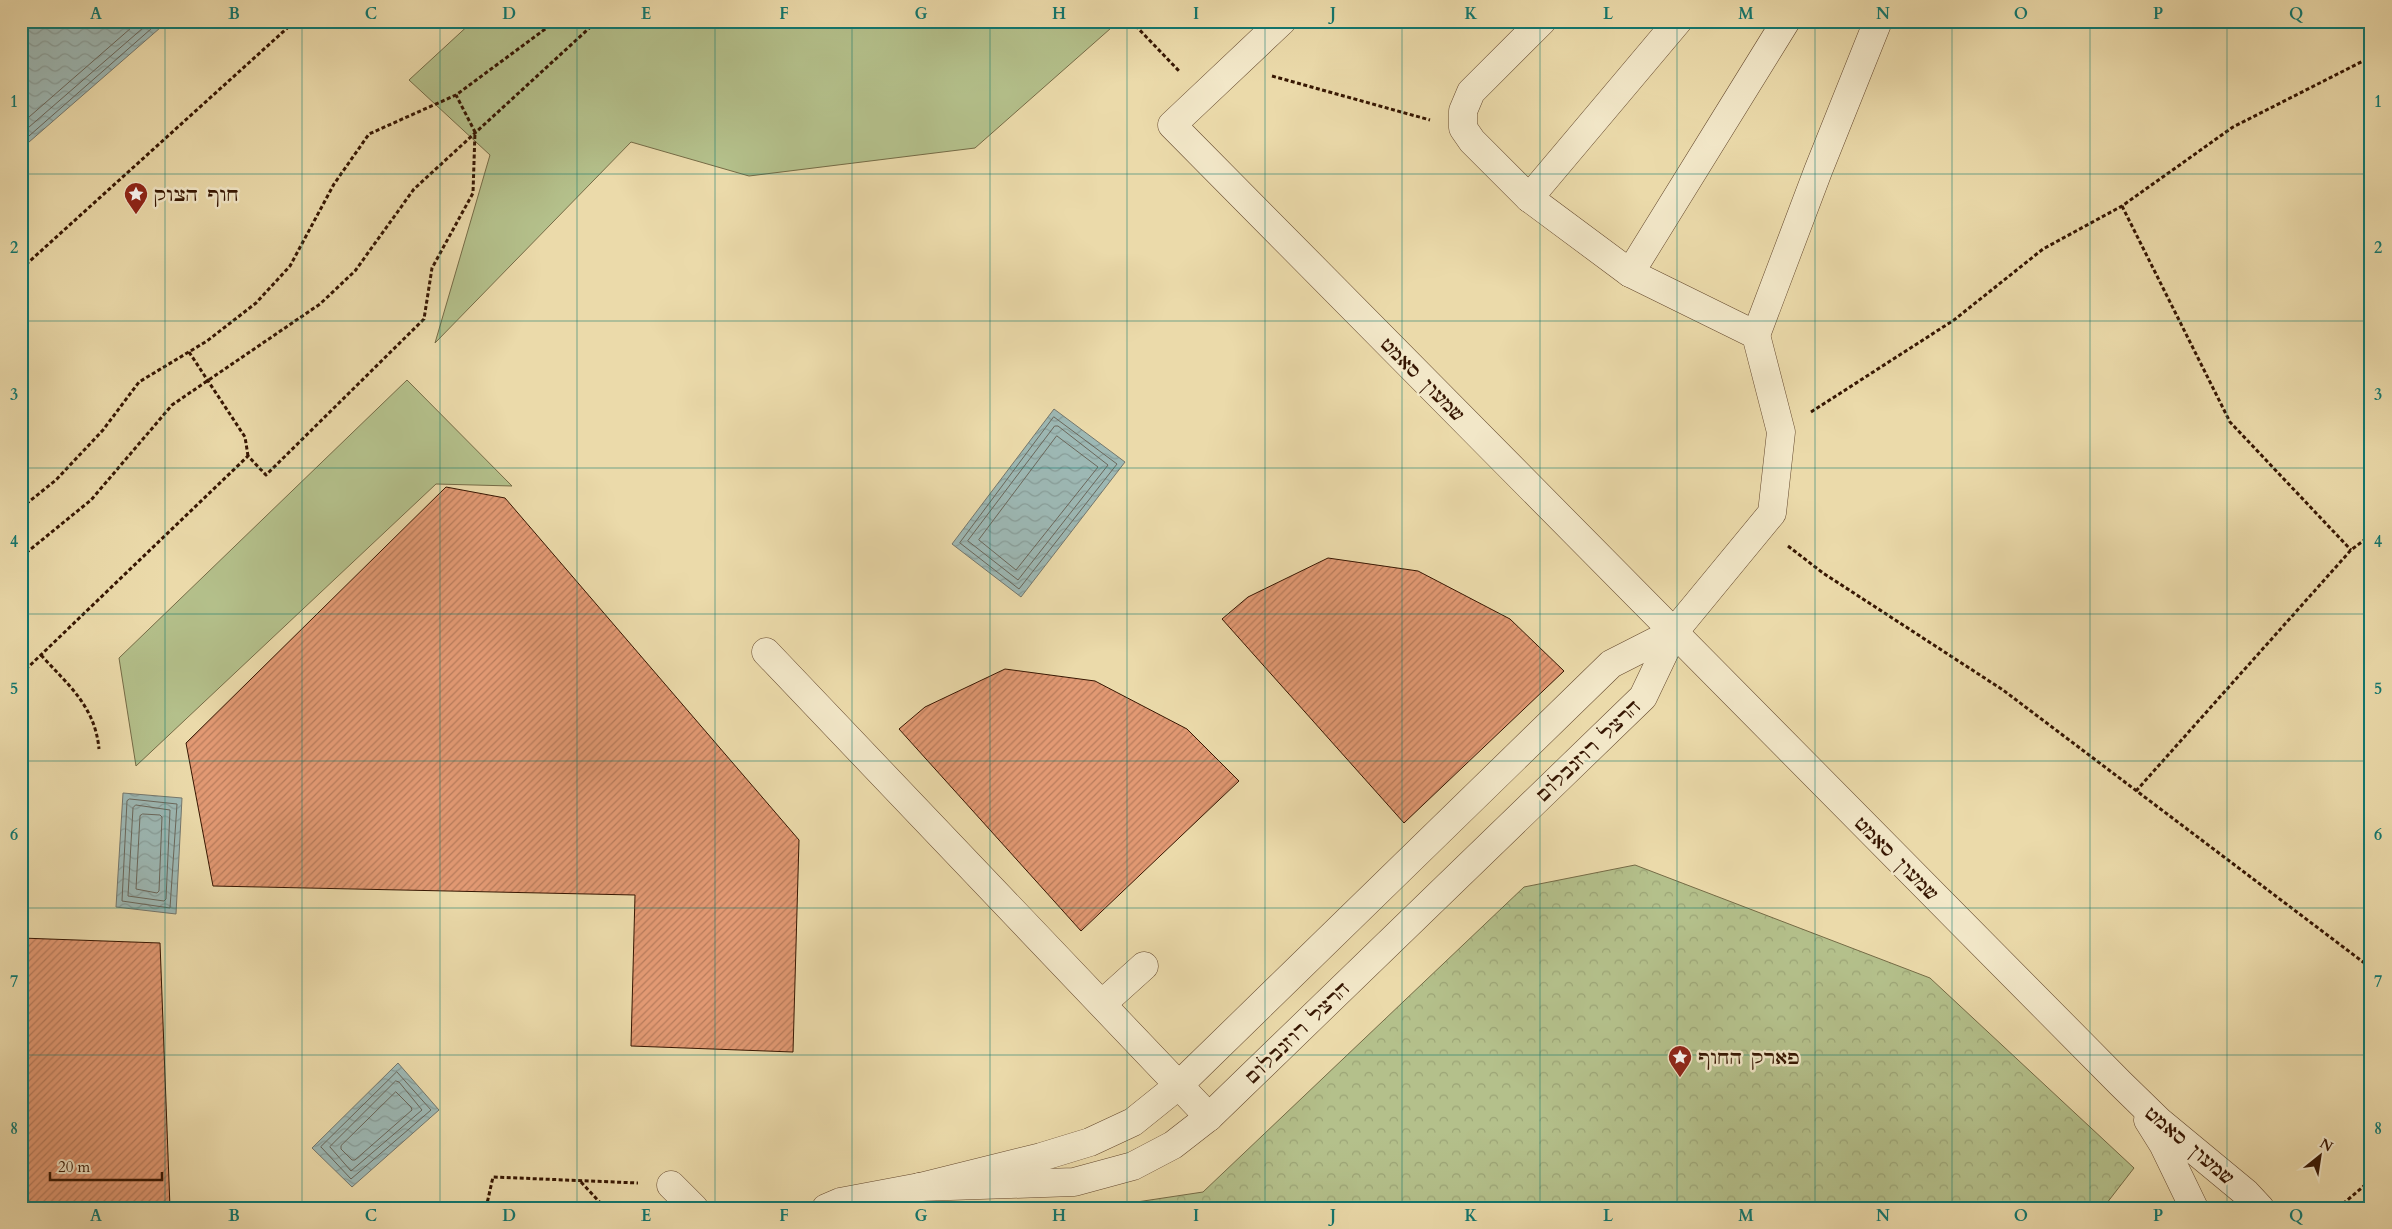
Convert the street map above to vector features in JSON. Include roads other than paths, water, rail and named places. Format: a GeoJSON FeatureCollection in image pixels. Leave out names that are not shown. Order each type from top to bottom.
{"type":"FeatureCollection","features":[{"type":"Feature","properties":{"kind":"street","name":"שמעון סאמט"},"geometry":{"type":"LineString","coordinates":[[1282,21],[1172,125],[2120,1083],[2159,1121],[2246,1192],[2260,1208]]}},
{"type":"Feature","properties":{"kind":"street"},"geometry":{"type":"LineString","coordinates":[[1542,21],[1472,92],[1463,111],[1463,128],[1472,141],[1529,198],[1630,273],[1756,335]]}},
{"type":"Feature","properties":{"kind":"street"},"geometry":{"type":"LineString","coordinates":[[1529,198],[1678,21]]}},
{"type":"Feature","properties":{"kind":"street"},"geometry":{"type":"LineString","coordinates":[[1630,273],[1786,21]]}},
{"type":"Feature","properties":{"kind":"street"},"geometry":{"type":"LineString","coordinates":[[1674,632],[1772,512],[1781,432],[1756,335],[1818,171],[1878,21]]}},
{"type":"Feature","properties":{"kind":"street","name":"הרצל רוזנבלום"},"geometry":{"type":"LineString","coordinates":[[826,1208],[840,1202],[920,1187],[1041,1157],[1090,1142],[1134,1122],[1179,1085],[1611,664],[1674,632]]}},
{"type":"Feature","properties":{"kind":"street","name":"הרצל רוזנבלום"},"geometry":{"type":"LineString","coordinates":[[920,1187],[1074,1182],[1132,1166],[1173,1145],[1209,1117],[1643,697],[1674,632]]}},
{"type":"Feature","properties":{"kind":"street"},"geometry":{"type":"LineString","coordinates":[[766,652],[1103,1003],[1209,1117]]}},
{"type":"Feature","properties":{"kind":"street"},"geometry":{"type":"LineString","coordinates":[[1103,1003],[1144,966]]}},
{"type":"Feature","properties":{"kind":"street","name":"שמעון סאמט"},"geometry":{"type":"LineString","coordinates":[[2120,1083],[2143,1112],[2164,1144],[2194,1208]]}},
{"type":"Feature","properties":{"kind":"street"},"geometry":{"type":"LineString","coordinates":[[671,1185],[694,1208]]}},
{"type":"Feature","properties":{"kind":"water"},"geometry":{"type":"Polygon","coordinates":[[[21,21],[168,21],[21,149],[21,21]]]}},
{"type":"Feature","properties":{"kind":"water"},"geometry":{"type":"Polygon","coordinates":[[[1054,409],[1125,462],[1021,597],[952,544],[1054,409]]]}},
{"type":"Feature","properties":{"kind":"water"},"geometry":{"type":"Polygon","coordinates":[[[123,793],[182,798],[176,914],[116,907],[123,793]]]}},
{"type":"Feature","properties":{"kind":"water"},"geometry":{"type":"Polygon","coordinates":[[[398,1063],[439,1110],[352,1187],[312,1148],[398,1063]]]}},
{"type":"Feature","properties":{"kind":"place","name":"חוף הצוק"},"geometry":{"type":"Point","coordinates":[136,215]}},
{"type":"Feature","properties":{"kind":"place","name":"פארק החוף"},"geometry":{"type":"Point","coordinates":[1680,1078]}}]}
